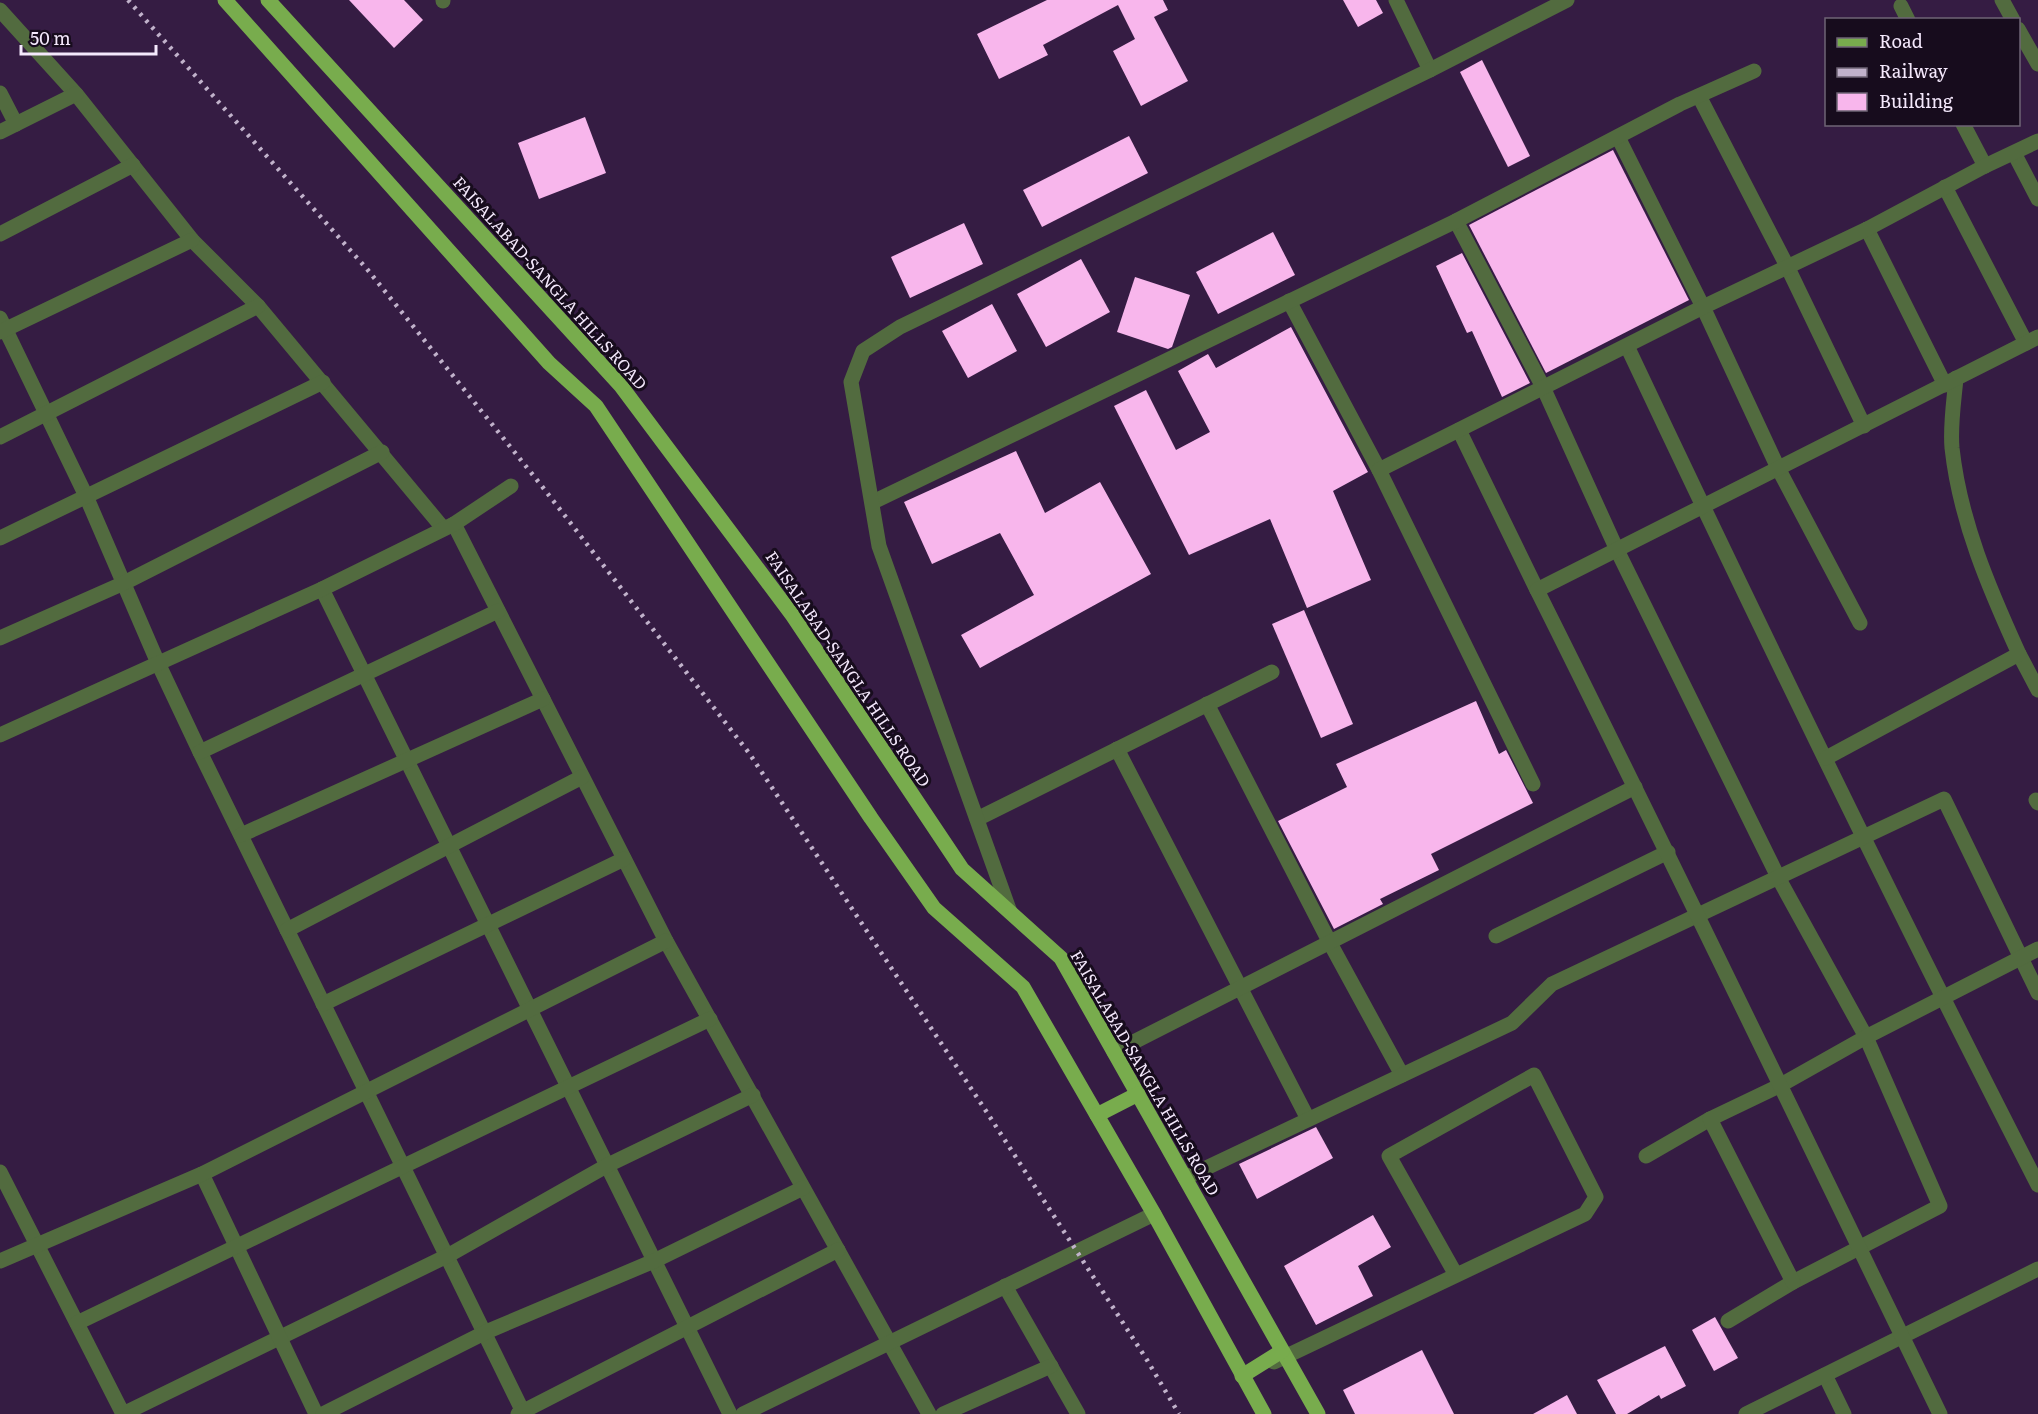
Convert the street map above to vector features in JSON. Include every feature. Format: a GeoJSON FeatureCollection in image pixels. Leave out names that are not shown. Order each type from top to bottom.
{"type":"FeatureCollection","features":[{"type":"Feature","properties":{"kind":"main road"},"geometry":{"type":"LineString","coordinates":[[225,0],[549,363],[596,406],[864,808],[934,908],[1023,987],[1154,1214],[1264,1414]]}},
{"type":"Feature","properties":{"kind":"main road","name":"FAISALABAD-SANGLA HILLS ROAD"},"geometry":{"type":"LineString","coordinates":[[268,0],[621,386],[793,616],[962,869],[1061,958],[1318,1414]]}},
{"type":"Feature","properties":{"kind":"main road"},"geometry":{"type":"LineString","coordinates":[[1097,1115],[1138,1094]]}},
{"type":"Feature","properties":{"kind":"main road"},"geometry":{"type":"LineString","coordinates":[[1244,1379],[1283,1353]]}},
{"type":"Feature","properties":{"kind":"street"},"geometry":{"type":"LineString","coordinates":[[1396,0],[1430,70]]}},
{"type":"Feature","properties":{"kind":"street"},"geometry":{"type":"LineString","coordinates":[[1010,912],[879,546],[851,382],[863,351],[900,327],[1430,70],[1567,0]]}},
{"type":"Feature","properties":{"kind":"street"},"geometry":{"type":"LineString","coordinates":[[2002,0],[2012,18]]}},
{"type":"Feature","properties":{"kind":"street"},"geometry":{"type":"LineString","coordinates":[[0,10],[76,94],[192,240],[258,306],[448,526],[498,611],[666,941],[929,1414]]}},
{"type":"Feature","properties":{"kind":"street"},"geometry":{"type":"LineString","coordinates":[[2020,31],[2038,64]]}},
{"type":"Feature","properties":{"kind":"street"},"geometry":{"type":"LineString","coordinates":[[873,502],[1456,220],[1699,96],[1754,71]]}},
{"type":"Feature","properties":{"kind":"street"},"geometry":{"type":"LineString","coordinates":[[0,93],[16,124]]}},
{"type":"Feature","properties":{"kind":"street"},"geometry":{"type":"LineString","coordinates":[[0,132],[76,94]]}},
{"type":"Feature","properties":{"kind":"street"},"geometry":{"type":"LineString","coordinates":[[1699,96],[1787,266],[1864,426]]}},
{"type":"Feature","properties":{"kind":"street"},"geometry":{"type":"LineString","coordinates":[[1964,126],[1985,166]]}},
{"type":"Feature","properties":{"kind":"street"},"geometry":{"type":"LineString","coordinates":[[1618,137],[1703,307],[1778,468],[1860,623]]}},
{"type":"Feature","properties":{"kind":"street"},"geometry":{"type":"LineString","coordinates":[[1379,470],[1703,307],[1867,229],[1985,166],[2038,141]]}},
{"type":"Feature","properties":{"kind":"street"},"geometry":{"type":"LineString","coordinates":[[2014,153],[2038,199]]}},
{"type":"Feature","properties":{"kind":"street"},"geometry":{"type":"LineString","coordinates":[[0,234],[133,165]]}},
{"type":"Feature","properties":{"kind":"street"},"geometry":{"type":"LineString","coordinates":[[1537,590],[2032,340],[1945,187]]}},
{"type":"Feature","properties":{"kind":"street"},"geometry":{"type":"LineString","coordinates":[[1456,220],[1543,387],[1617,550],[1779,879],[1866,1037],[1940,1206],[1793,1282],[1728,1321]]}},
{"type":"Feature","properties":{"kind":"street"},"geometry":{"type":"LineString","coordinates":[[1867,229],[1950,382],[1952,447],[1979,564],[2019,654],[2038,690]]}},
{"type":"Feature","properties":{"kind":"street"},"geometry":{"type":"LineString","coordinates":[[192,240],[2,326],[86,496],[158,663],[200,752],[486,1332],[522,1413],[838,1250]]}},
{"type":"Feature","properties":{"kind":"street"},"geometry":{"type":"LineString","coordinates":[[1289,301],[1379,470],[1533,784]]}},
{"type":"Feature","properties":{"kind":"street"},"geometry":{"type":"LineString","coordinates":[[0,437],[258,306]]}},
{"type":"Feature","properties":{"kind":"street"},"geometry":{"type":"LineString","coordinates":[[1627,346],[1943,999],[2038,1185]]}},
{"type":"Feature","properties":{"kind":"street"},"geometry":{"type":"LineString","coordinates":[[0,538],[323,382]]}},
{"type":"Feature","properties":{"kind":"street"},"geometry":{"type":"LineString","coordinates":[[1459,430],[1700,916],[1779,1086],[1940,1414]]}},
{"type":"Feature","properties":{"kind":"street"},"geometry":{"type":"LineString","coordinates":[[0,638],[124,583],[382,452]]}},
{"type":"Feature","properties":{"kind":"street"},"geometry":{"type":"LineString","coordinates":[[0,735],[322,589],[448,526],[511,486]]}},
{"type":"Feature","properties":{"kind":"street"},"geometry":{"type":"LineString","coordinates":[[322,589],[730,1414]]}},
{"type":"Feature","properties":{"kind":"street"},"geometry":{"type":"LineString","coordinates":[[200,752],[498,611]]}},
{"type":"Feature","properties":{"kind":"street"},"geometry":{"type":"LineString","coordinates":[[1826,758],[2019,654]]}},
{"type":"Feature","properties":{"kind":"street"},"geometry":{"type":"LineString","coordinates":[[977,819],[1272,672]]}},
{"type":"Feature","properties":{"kind":"street"},"geometry":{"type":"LineString","coordinates":[[241,835],[543,699]]}},
{"type":"Feature","properties":{"kind":"street"},"geometry":{"type":"LineString","coordinates":[[1207,704],[1330,943],[1402,1075]]}},
{"type":"Feature","properties":{"kind":"street"},"geometry":{"type":"LineString","coordinates":[[1117,749],[1308,1119]]}},
{"type":"Feature","properties":{"kind":"street"},"geometry":{"type":"LineString","coordinates":[[287,930],[582,777]]}},
{"type":"Feature","properties":{"kind":"street"},"geometry":{"type":"LineString","coordinates":[[1114,1052],[1635,787]]}},
{"type":"Feature","properties":{"kind":"street"},"geometry":{"type":"LineString","coordinates":[[1185,1178],[1512,1023],[1552,984],[1779,879],[1944,799],[2038,993]]}},
{"type":"Feature","properties":{"kind":"street"},"geometry":{"type":"LineString","coordinates":[[1496,936],[1668,852]]}},
{"type":"Feature","properties":{"kind":"street"},"geometry":{"type":"LineString","coordinates":[[323,1004],[624,859]]}},
{"type":"Feature","properties":{"kind":"street"},"geometry":{"type":"LineString","coordinates":[[0,1261],[202,1174],[666,941]]}},
{"type":"Feature","properties":{"kind":"street"},"geometry":{"type":"LineString","coordinates":[[1646,1156],[1710,1119],[1779,1086],[1866,1037],[2038,950]]}},
{"type":"Feature","properties":{"kind":"street"},"geometry":{"type":"LineString","coordinates":[[77,1323],[710,1019]]}},
{"type":"Feature","properties":{"kind":"street"},"geometry":{"type":"LineString","coordinates":[[1283,1353],[1456,1275],[1586,1214],[1596,1197],[1534,1075],[1389,1156],[1456,1275]]}},
{"type":"Feature","properties":{"kind":"street"},"geometry":{"type":"LineString","coordinates":[[0,1172],[123,1414],[448,1255],[608,1165],[753,1095]]}},
{"type":"Feature","properties":{"kind":"street"},"geometry":{"type":"LineString","coordinates":[[1710,1119],[1793,1282]]}},
{"type":"Feature","properties":{"kind":"street"},"geometry":{"type":"LineString","coordinates":[[202,1174],[238,1246],[278,1338],[315,1414]]}},
{"type":"Feature","properties":{"kind":"street"},"geometry":{"type":"LineString","coordinates":[[323,1414],[486,1332],[654,1261],[802,1188]]}},
{"type":"Feature","properties":{"kind":"street"},"geometry":{"type":"LineString","coordinates":[[743,1414],[1154,1214]]}},
{"type":"Feature","properties":{"kind":"street"},"geometry":{"type":"LineString","coordinates":[[1750,1413],[2038,1269]]}},
{"type":"Feature","properties":{"kind":"street"},"geometry":{"type":"LineString","coordinates":[[1005,1287],[1078,1414]]}},
{"type":"Feature","properties":{"kind":"street"},"geometry":{"type":"LineString","coordinates":[[943,1414],[1051,1366]]}},
{"type":"Feature","properties":{"kind":"street"},"geometry":{"type":"LineString","coordinates":[[1825,1375],[1844,1414]]}},
{"type":"Feature","properties":{"kind":"building"},"geometry":{"type":"Polygon","coordinates":[[[349,0],[404,0],[423,20],[394,48],[349,0]]]}},
{"type":"Feature","properties":{"kind":"building"},"geometry":{"type":"Polygon","coordinates":[[[1047,0],[1163,0],[1168,10],[1154,17],[1188,81],[1141,106],[1113,51],[1135,39],[1118,5],[1043,45],[1048,55],[999,79],[977,34],[1047,0]]]}},
{"type":"Feature","properties":{"kind":"building"},"geometry":{"type":"Polygon","coordinates":[[[1343,0],[1376,0],[1383,13],[1358,27],[1343,0]]]}},
{"type":"Feature","properties":{"kind":"building"},"geometry":{"type":"Polygon","coordinates":[[[1482,60],[1530,156],[1508,167],[1460,72],[1482,60]]]}},
{"type":"Feature","properties":{"kind":"building"},"geometry":{"type":"Polygon","coordinates":[[[585,117],[606,173],[539,199],[518,143],[585,117]]]}},
{"type":"Feature","properties":{"kind":"building"},"geometry":{"type":"Polygon","coordinates":[[[1129,136],[1148,173],[1042,227],[1023,190],[1129,136]]]}},
{"type":"Feature","properties":{"kind":"building"},"geometry":{"type":"Polygon","coordinates":[[[1613,150],[1689,300],[1546,373],[1469,225],[1613,150]]]}},
{"type":"Feature","properties":{"kind":"building"},"geometry":{"type":"Polygon","coordinates":[[[964,223],[983,264],[910,298],[891,257],[964,223]]]}},
{"type":"Feature","properties":{"kind":"building"},"geometry":{"type":"Polygon","coordinates":[[[1273,232],[1295,275],[1218,314],[1196,272],[1273,232]]]}},
{"type":"Feature","properties":{"kind":"building"},"geometry":{"type":"Polygon","coordinates":[[[1462,253],[1530,383],[1502,397],[1472,331],[1467,333],[1436,266],[1462,253]]]}},
{"type":"Feature","properties":{"kind":"building"},"geometry":{"type":"Polygon","coordinates":[[[1081,259],[1110,312],[1046,347],[1017,294],[1081,259]]]}},
{"type":"Feature","properties":{"kind":"building"},"geometry":{"type":"Polygon","coordinates":[[[1135,277],[1190,295],[1172,347],[1168,349],[1117,332],[1135,277]]]}},
{"type":"Feature","properties":{"kind":"building"},"geometry":{"type":"Polygon","coordinates":[[[992,304],[1017,351],[968,378],[942,331],[992,304]]]}},
{"type":"Feature","properties":{"kind":"building"},"geometry":{"type":"Polygon","coordinates":[[[1291,327],[1368,472],[1333,491],[1371,580],[1307,608],[1270,519],[1189,555],[1114,406],[1146,390],[1176,450],[1210,432],[1178,371],[1208,354],[1216,368],[1291,327]]]}},
{"type":"Feature","properties":{"kind":"building"},"geometry":{"type":"Polygon","coordinates":[[[1016,451],[1045,513],[1100,482],[1151,574],[980,668],[961,635],[1034,595],[1000,533],[932,564],[904,502],[1016,451]]]}},
{"type":"Feature","properties":{"kind":"building"},"geometry":{"type":"Polygon","coordinates":[[[1304,610],[1353,724],[1321,738],[1272,624],[1304,610]]]}},
{"type":"Feature","properties":{"kind":"building"},"geometry":{"type":"Polygon","coordinates":[[[1476,701],[1499,754],[1506,750],[1533,803],[1431,854],[1439,870],[1380,899],[1383,904],[1334,929],[1278,821],[1347,787],[1336,764],[1476,701]]]}},
{"type":"Feature","properties":{"kind":"building"},"geometry":{"type":"Polygon","coordinates":[[[1316,1127],[1333,1158],[1257,1199],[1239,1164],[1316,1127]]]}},
{"type":"Feature","properties":{"kind":"building"},"geometry":{"type":"Polygon","coordinates":[[[1373,1215],[1391,1247],[1358,1266],[1373,1296],[1316,1325],[1284,1266],[1373,1215]]]}},
{"type":"Feature","properties":{"kind":"building"},"geometry":{"type":"Polygon","coordinates":[[[1715,1317],[1738,1358],[1714,1371],[1692,1330],[1715,1317]]]}},
{"type":"Feature","properties":{"kind":"building"},"geometry":{"type":"Polygon","coordinates":[[[1665,1346],[1686,1386],[1661,1399],[1659,1395],[1627,1414],[1616,1414],[1597,1380],[1665,1346]]]}},
{"type":"Feature","properties":{"kind":"building"},"geometry":{"type":"Polygon","coordinates":[[[1422,1350],[1454,1414],[1355,1414],[1343,1390],[1422,1350]]]}},
{"type":"Feature","properties":{"kind":"building"},"geometry":{"type":"Polygon","coordinates":[[[1567,1395],[1577,1414],[1533,1414],[1567,1395]]]}},
{"type":"Feature","properties":{"kind":"railway"},"geometry":{"type":"LineString","coordinates":[[128,0],[367,269],[541,485],[749,753],[986,1111],[1147,1360],[1179,1414]]}}]}
